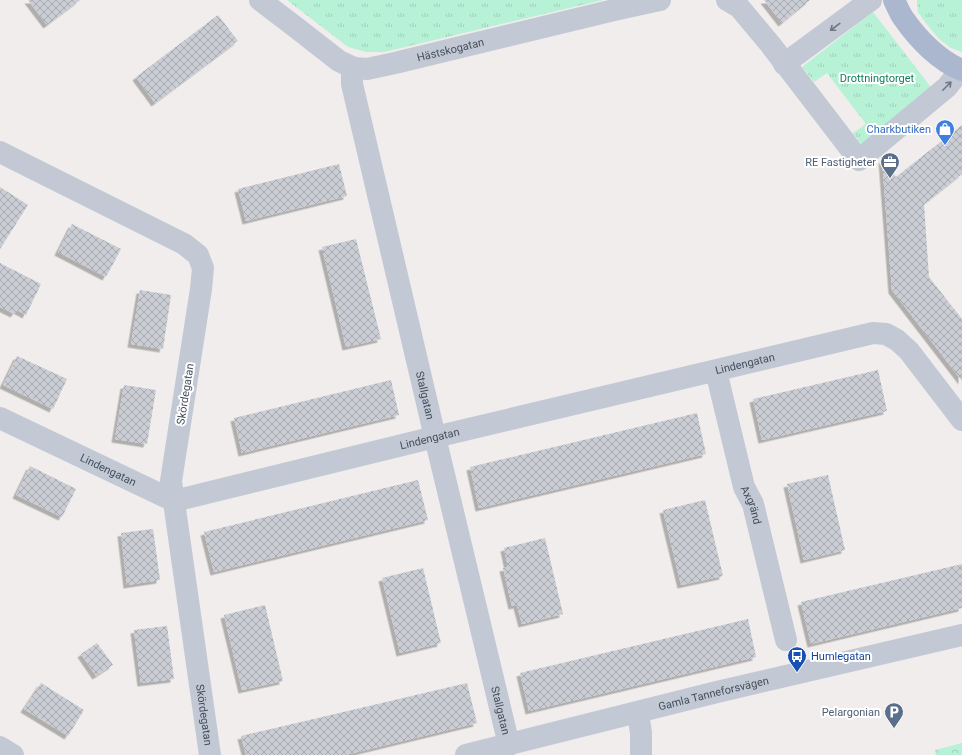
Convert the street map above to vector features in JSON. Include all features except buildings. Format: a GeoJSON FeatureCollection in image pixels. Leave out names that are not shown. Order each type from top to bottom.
{"type":"FeatureCollection","features":[{"type":"Feature","properties":{"kind":"main road"},"geometry":{"type":"LineString","coordinates":[[894,0],[904,18],[926,45],[946,62],[962,70]]}},
{"type":"Feature","properties":{"kind":"street"},"geometry":{"type":"LineString","coordinates":[[260,0],[340,61],[354,68]]}},
{"type":"Feature","properties":{"kind":"street","name":"Hästskogatan"},"geometry":{"type":"LineString","coordinates":[[354,68],[367,69],[395,63],[660,0]]}},
{"type":"Feature","properties":{"kind":"street"},"geometry":{"type":"LineString","coordinates":[[727,0],[739,7],[770,44],[859,160],[947,87],[962,70]]}},
{"type":"Feature","properties":{"kind":"street"},"geometry":{"type":"LineString","coordinates":[[784,64],[870,0]]}},
{"type":"Feature","properties":{"kind":"street","name":"Stallgatan"},"geometry":{"type":"LineString","coordinates":[[354,68],[352,84],[509,745]]}},
{"type":"Feature","properties":{"kind":"street","name":"Skördegatan"},"geometry":{"type":"LineString","coordinates":[[0,152],[184,244],[198,255],[203,268],[202,289],[171,481],[210,755]]}},
{"type":"Feature","properties":{"kind":"street","name":"Lindengatan"},"geometry":{"type":"LineString","coordinates":[[0,418],[174,501],[435,437],[873,333],[886,334],[897,340],[909,351],[962,420]]}},
{"type":"Feature","properties":{"kind":"street","name":"Axgränd"},"geometry":{"type":"LineString","coordinates":[[716,371],[744,486],[752,504],[786,640]]}},
{"type":"Feature","properties":{"kind":"street","name":"Gamla Tanneforsvägen"},"geometry":{"type":"LineString","coordinates":[[466,755],[717,692],[962,635]]}},
{"type":"Feature","properties":{"kind":"street"},"geometry":{"type":"LineString","coordinates":[[638,713],[641,733],[641,755]]}},
{"type":"Feature","properties":{"kind":"street"},"geometry":{"type":"LineString","coordinates":[[0,747],[13,755]]}},
{"type":"Feature","properties":{"kind":"green space"},"geometry":{"type":"Polygon","coordinates":[[[287,0],[603,0],[384,52],[366,52],[348,47],[287,0]]]}},
{"type":"Feature","properties":{"kind":"green space"},"geometry":{"type":"Polygon","coordinates":[[[917,0],[962,0],[962,52],[951,48],[939,39],[918,12],[917,0]]]}},
{"type":"Feature","properties":{"kind":"green space","name":"Drottningtorget"},"geometry":{"type":"Polygon","coordinates":[[[873,12],[933,90],[862,145],[853,133],[866,124],[827,73],[814,82],[802,67],[873,12]]]}},
{"type":"Feature","properties":{"kind":"green space"},"geometry":{"type":"Polygon","coordinates":[[[962,743],[962,755],[936,755],[935,750],[962,743]]]}},
{"type":"Feature","properties":{"kind":"place","name":"Charkbutiken"},"geometry":{"type":"Point","coordinates":[945,146]}},
{"type":"Feature","properties":{"kind":"place","name":"RE Fastigheter"},"geometry":{"type":"Point","coordinates":[890,179]}},
{"type":"Feature","properties":{"kind":"place","name":"Humlegatan"},"geometry":{"type":"Point","coordinates":[797,673]}},
{"type":"Feature","properties":{"kind":"place","name":"Pelargonian"},"geometry":{"type":"Point","coordinates":[894,729]}}]}
